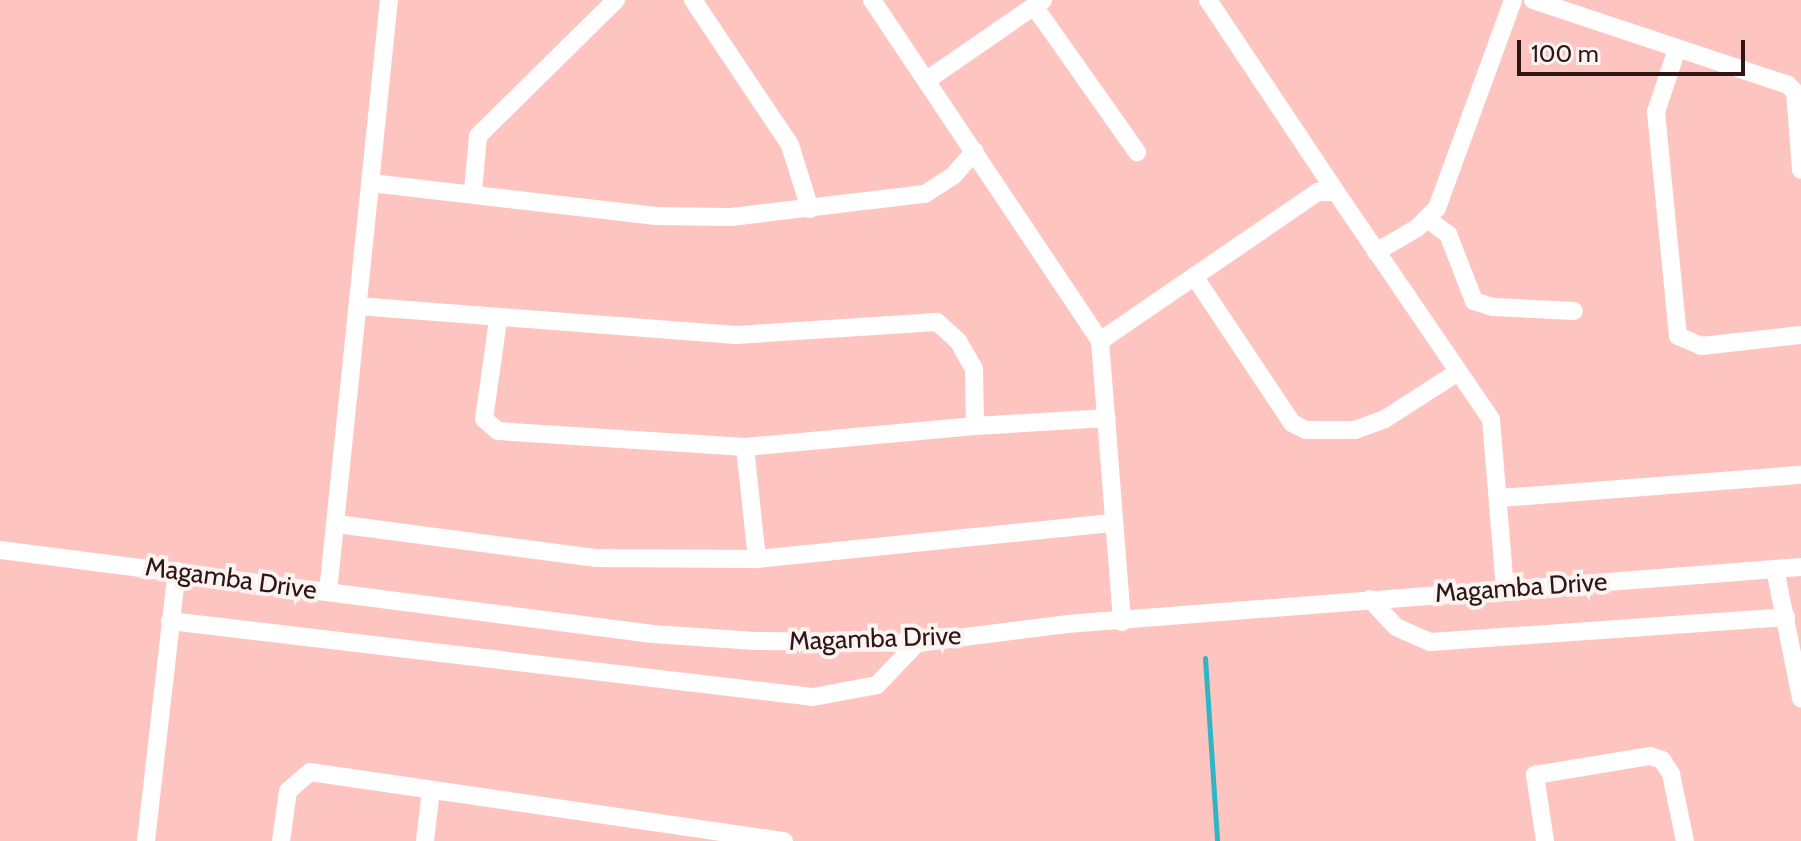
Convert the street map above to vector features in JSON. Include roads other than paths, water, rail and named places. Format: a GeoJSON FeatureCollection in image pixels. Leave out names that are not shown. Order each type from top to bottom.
{"type":"FeatureCollection","features":[{"type":"Feature","properties":{"kind":"street"},"geometry":{"type":"LineString","coordinates":[[328,592],[389,0]]}},
{"type":"Feature","properties":{"kind":"street"},"geometry":{"type":"LineString","coordinates":[[473,191],[478,136],[616,0]]}},
{"type":"Feature","properties":{"kind":"street"},"geometry":{"type":"LineString","coordinates":[[693,0],[790,145],[810,209]]}},
{"type":"Feature","properties":{"kind":"street"},"geometry":{"type":"LineString","coordinates":[[872,0],[1100,341],[1111,523],[1122,622]]}},
{"type":"Feature","properties":{"kind":"street"},"geometry":{"type":"LineString","coordinates":[[1208,0],[1491,419],[1500,498],[1505,589]]}},
{"type":"Feature","properties":{"kind":"street"},"geometry":{"type":"LineString","coordinates":[[1376,252],[1427,219],[1437,208],[1513,0]]}},
{"type":"Feature","properties":{"kind":"street"},"geometry":{"type":"LineString","coordinates":[[1533,0],[1795,92],[1801,170]]}},
{"type":"Feature","properties":{"kind":"street"},"geometry":{"type":"LineString","coordinates":[[927,80],[1039,3],[1137,152]]}},
{"type":"Feature","properties":{"kind":"street"},"geometry":{"type":"LineString","coordinates":[[1677,49],[1656,112],[1678,336],[1701,346],[1801,335]]}},
{"type":"Feature","properties":{"kind":"street"},"geometry":{"type":"LineString","coordinates":[[371,183],[473,191],[656,216],[731,217],[925,194],[953,176],[975,151]]}},
{"type":"Feature","properties":{"kind":"street"},"geometry":{"type":"LineString","coordinates":[[1100,341],[1318,192],[1336,192]]}},
{"type":"Feature","properties":{"kind":"street"},"geometry":{"type":"LineString","coordinates":[[1427,219],[1448,234],[1474,301],[1493,307],[1574,311]]}},
{"type":"Feature","properties":{"kind":"street"},"geometry":{"type":"LineString","coordinates":[[1194,276],[1292,423],[1306,430],[1321,434],[1365,427],[1458,372]]}},
{"type":"Feature","properties":{"kind":"street"},"geometry":{"type":"LineString","coordinates":[[358,306],[498,320],[736,335],[937,322],[958,341],[974,369],[975,426]]}},
{"type":"Feature","properties":{"kind":"street"},"geometry":{"type":"LineString","coordinates":[[498,320],[484,419],[493,429],[624,442],[745,447],[975,426],[1107,418]]}},
{"type":"Feature","properties":{"kind":"street"},"geometry":{"type":"LineString","coordinates":[[745,447],[757,559]]}},
{"type":"Feature","properties":{"kind":"street"},"geometry":{"type":"LineString","coordinates":[[1500,498],[1801,475]]}},
{"type":"Feature","properties":{"kind":"street"},"geometry":{"type":"LineString","coordinates":[[337,524],[597,558],[757,559],[1111,523]]}},
{"type":"Feature","properties":{"kind":"street","name":"Magamba Drive"},"geometry":{"type":"LineString","coordinates":[[0,550],[653,634],[917,643],[1370,599],[1801,567]]}},
{"type":"Feature","properties":{"kind":"street"},"geometry":{"type":"LineString","coordinates":[[1775,569],[1797,653],[1801,698]]}},
{"type":"Feature","properties":{"kind":"street"},"geometry":{"type":"LineString","coordinates":[[146,841],[177,571]]}},
{"type":"Feature","properties":{"kind":"street"},"geometry":{"type":"LineString","coordinates":[[1370,599],[1396,627],[1430,642],[1786,617]]}},
{"type":"Feature","properties":{"kind":"street"},"geometry":{"type":"LineString","coordinates":[[170,621],[813,697],[877,685],[917,643]]}},
{"type":"Feature","properties":{"kind":"street"},"geometry":{"type":"LineString","coordinates":[[1545,841],[1535,775],[1650,756],[1662,760],[1671,774],[1685,841]]}},
{"type":"Feature","properties":{"kind":"street"},"geometry":{"type":"LineString","coordinates":[[281,841],[288,791],[310,772],[692,834],[784,841]]}},
{"type":"Feature","properties":{"kind":"street"},"geometry":{"type":"LineString","coordinates":[[425,841],[431,790]]}},
{"type":"Feature","properties":{"kind":"waterway"},"geometry":{"type":"LineString","coordinates":[[1205,658],[1217,841]]}}]}
